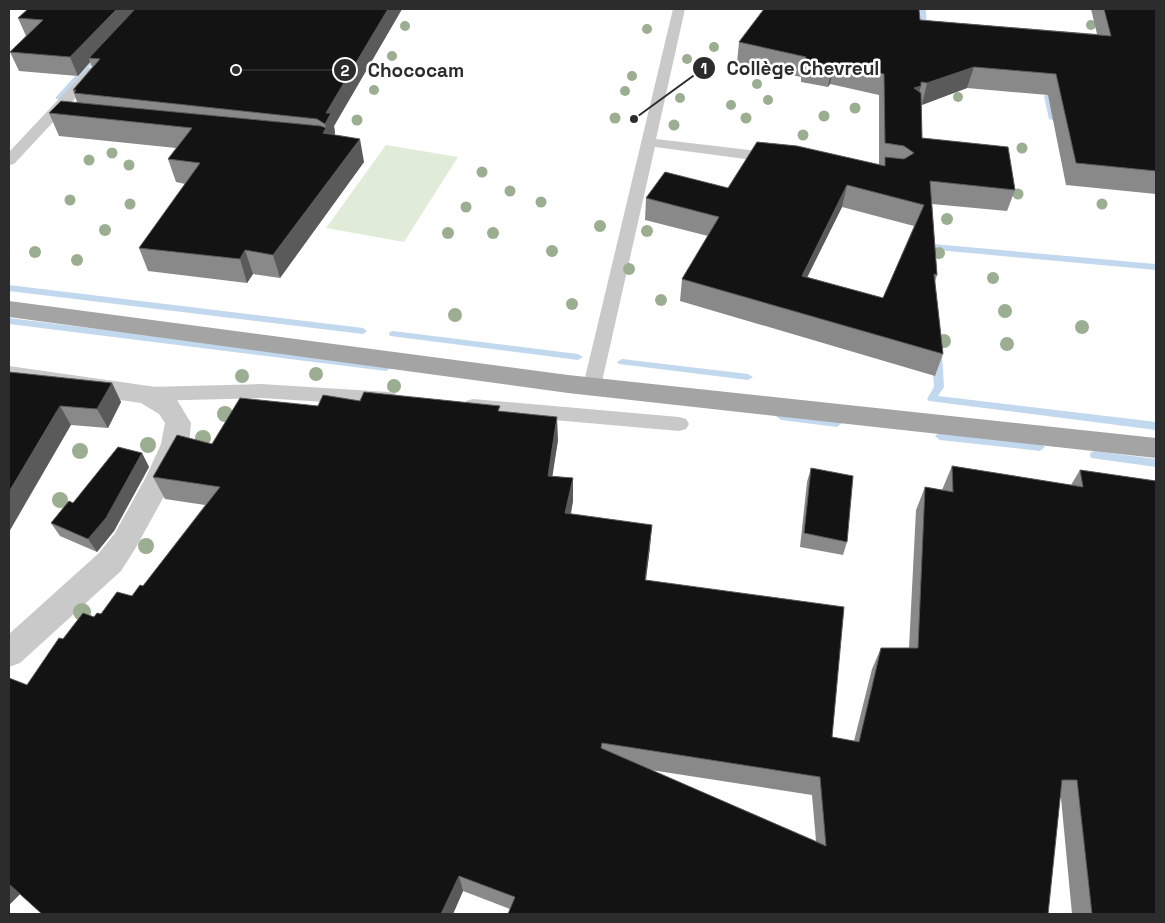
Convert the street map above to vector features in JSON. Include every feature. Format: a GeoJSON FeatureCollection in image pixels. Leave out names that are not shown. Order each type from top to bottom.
{"type":"FeatureCollection","features":[{"type":"Feature","properties":{"kind":"main road"},"geometry":{"type":"LineString","coordinates":[[9,309],[592,386],[1156,448]]}},
{"type":"Feature","properties":{"kind":"street"},"geometry":{"type":"LineString","coordinates":[[9,375],[147,394],[168,407],[178,423],[175,444],[159,480],[126,541],[110,562],[9,654]]}},
{"type":"Feature","properties":{"kind":"lane"},"geometry":{"type":"LineString","coordinates":[[592,386],[679,9]]}},
{"type":"Feature","properties":{"kind":"lane"},"geometry":{"type":"LineString","coordinates":[[9,161],[104,58]]}},
{"type":"Feature","properties":{"kind":"lane"},"geometry":{"type":"LineString","coordinates":[[51,115],[71,117]]}},
{"type":"Feature","properties":{"kind":"lane"},"geometry":{"type":"LineString","coordinates":[[648,142],[792,160]]}},
{"type":"Feature","properties":{"kind":"lane"},"geometry":{"type":"LineString","coordinates":[[147,394],[261,391],[410,400]]}},
{"type":"Feature","properties":{"kind":"lane"},"geometry":{"type":"LineString","coordinates":[[458,404],[679,424]]}},
{"type":"Feature","properties":{"kind":"green space"},"geometry":{"type":"Polygon","coordinates":[[[386,145],[458,157],[404,242],[326,228],[386,145]]]}},
{"type":"Feature","properties":{"kind":"building"},"geometry":{"type":"Polygon","coordinates":[[[28,9],[117,9],[70,57],[10,52],[43,20],[18,18],[28,9]]]}},
{"type":"Feature","properties":{"kind":"building"},"geometry":{"type":"Polygon","coordinates":[[[135,9],[388,9],[326,113],[331,113],[325,124],[317,119],[74,93],[76,90],[73,90],[100,59],[89,58],[135,9]]]}},
{"type":"Feature","properties":{"kind":"building"},"geometry":{"type":"Polygon","coordinates":[[[764,9],[919,9],[920,20],[1111,36],[1104,9],[1156,9],[1156,171],[1076,163],[1056,74],[974,67],[927,83],[921,82],[921,86],[914,88],[921,93],[922,138],[1008,147],[1015,190],[930,181],[937,275],[934,274],[943,354],[682,279],[719,217],[646,198],[665,172],[728,188],[757,142],[797,146],[885,166],[885,157],[904,159],[914,153],[904,146],[885,143],[884,74],[834,63],[832,66],[804,60],[806,57],[739,42],[764,9]],[[847,185],[802,276],[883,298],[924,205],[847,185]]]}},
{"type":"Feature","properties":{"kind":"building"},"geometry":{"type":"Polygon","coordinates":[[[61,101],[321,126],[326,128],[323,133],[360,139],[273,255],[245,250],[240,259],[139,248],[200,163],[168,159],[192,128],[49,113],[61,101]]]}},
{"type":"Feature","properties":{"kind":"building"},"geometry":{"type":"Polygon","coordinates":[[[9,372],[112,383],[97,409],[60,406],[9,492],[9,372]]]}},
{"type":"Feature","properties":{"kind":"building"},"geometry":{"type":"Polygon","coordinates":[[[364,392],[500,406],[498,411],[557,417],[548,476],[573,478],[565,513],[652,525],[645,580],[844,607],[832,737],[859,742],[881,648],[918,648],[925,487],[953,492],[952,466],[1083,487],[1080,470],[1156,481],[1156,914],[1092,914],[1077,780],[1062,780],[1048,914],[508,914],[515,897],[459,876],[441,914],[42,914],[9,884],[9,678],[27,685],[59,638],[63,639],[83,613],[94,617],[97,613],[101,614],[117,592],[132,596],[140,585],[143,586],[220,487],[153,477],[177,435],[212,444],[240,398],[318,406],[323,395],[360,401],[364,392]],[[602,743],[601,748],[826,846],[820,777],[602,743]]]}},
{"type":"Feature","properties":{"kind":"building"},"geometry":{"type":"Polygon","coordinates":[[[118,447],[142,453],[106,518],[88,539],[51,523],[69,501],[73,503],[118,447]]]}},
{"type":"Feature","properties":{"kind":"building"},"geometry":{"type":"Polygon","coordinates":[[[811,468],[853,476],[847,542],[804,533],[811,468]]]}},
{"type":"Feature","properties":{"kind":"waterway"},"geometry":{"type":"LineString","coordinates":[[923,9],[924,33]]}},
{"type":"Feature","properties":{"kind":"waterway"},"geometry":{"type":"LineString","coordinates":[[58,98],[99,53]]}},
{"type":"Feature","properties":{"kind":"waterway"},"geometry":{"type":"LineString","coordinates":[[1053,119],[1047,96],[1061,97]]}},
{"type":"Feature","properties":{"kind":"waterway"},"geometry":{"type":"LineString","coordinates":[[933,257],[933,247],[1156,267]]}},
{"type":"Feature","properties":{"kind":"waterway"},"geometry":{"type":"LineString","coordinates":[[9,288],[363,331]]}},
{"type":"Feature","properties":{"kind":"waterway"},"geometry":{"type":"LineString","coordinates":[[9,321],[386,368]]}},
{"type":"Feature","properties":{"kind":"waterway"},"geometry":{"type":"LineString","coordinates":[[393,334],[578,357]]}},
{"type":"Feature","properties":{"kind":"waterway"},"geometry":{"type":"LineString","coordinates":[[937,354],[939,387],[932,399],[1156,426]]}},
{"type":"Feature","properties":{"kind":"waterway"},"geometry":{"type":"LineString","coordinates":[[622,362],[748,377]]}},
{"type":"Feature","properties":{"kind":"waterway"},"geometry":{"type":"LineString","coordinates":[[781,416],[837,423]]}},
{"type":"Feature","properties":{"kind":"waterway"},"geometry":{"type":"LineString","coordinates":[[940,436],[1040,447]]}},
{"type":"Feature","properties":{"kind":"waterway"},"geometry":{"type":"LineString","coordinates":[[1095,455],[1156,463]]}},
{"type":"Feature","properties":{"kind":"place","name":"Chococam"},"geometry":{"type":"Point","coordinates":[236,70]}},
{"type":"Feature","properties":{"kind":"place","name":"Collège Chevreul"},"geometry":{"type":"Point","coordinates":[634,119]}}]}
